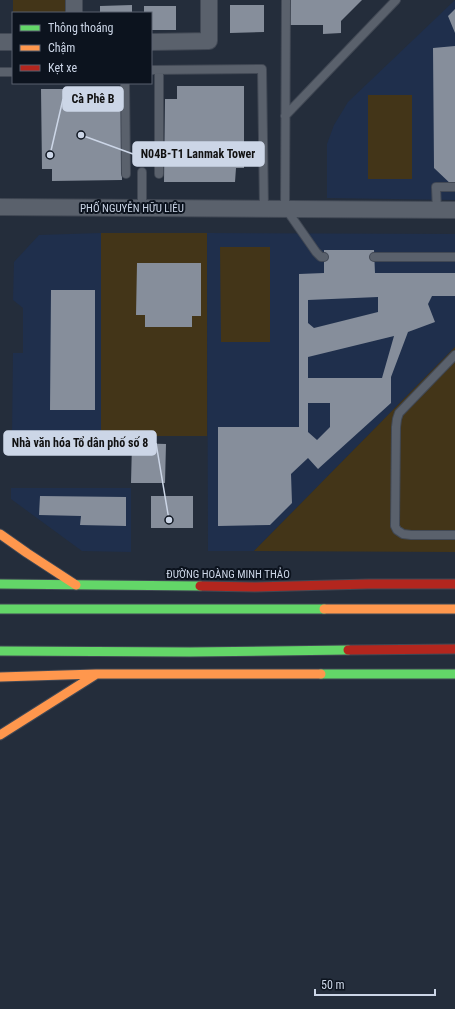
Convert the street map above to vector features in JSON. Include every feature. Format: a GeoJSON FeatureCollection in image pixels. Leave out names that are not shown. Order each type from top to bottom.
{"type":"FeatureCollection","features":[{"type":"Feature","properties":{"kind":"main road"},"geometry":{"type":"LineString","coordinates":[[0,534],[76,585]]}},
{"type":"Feature","properties":{"kind":"main road","name":"ĐƯỜNG HOÀNG MINH THẢO"},"geometry":{"type":"LineString","coordinates":[[0,584],[76,585],[255,598],[455,609]]}},
{"type":"Feature","properties":{"kind":"main road","name":"ĐƯỜNG HOÀNG MINH THẢO"},"geometry":{"type":"LineString","coordinates":[[0,609],[255,598],[368,584],[455,584]]}},
{"type":"Feature","properties":{"kind":"main road"},"geometry":{"type":"LineString","coordinates":[[0,677],[96,663],[198,652],[455,649]]}},
{"type":"Feature","properties":{"kind":"main road"},"geometry":{"type":"LineString","coordinates":[[0,651],[96,663],[455,674]]}},
{"type":"Feature","properties":{"kind":"main road"},"geometry":{"type":"LineString","coordinates":[[0,736],[29,716],[96,663]]}},
{"type":"Feature","properties":{"kind":"street"},"geometry":{"type":"LineString","coordinates":[[74,0],[74,12]]}},
{"type":"Feature","properties":{"kind":"street"},"geometry":{"type":"LineString","coordinates":[[152,42],[209,41],[209,0]]}},
{"type":"Feature","properties":{"kind":"street"},"geometry":{"type":"LineString","coordinates":[[0,42],[12,42]]}},
{"type":"Feature","properties":{"kind":"street","name":"PHỐ NGUYỄN HỮU LIÊU"},"geometry":{"type":"LineString","coordinates":[[0,207],[455,210]]}},
{"type":"Feature","properties":{"kind":"lane"},"geometry":{"type":"LineString","coordinates":[[286,0],[286,209],[316,252],[321,257],[324,257]]}},
{"type":"Feature","properties":{"kind":"lane"},"geometry":{"type":"LineString","coordinates":[[285,116],[396,0]]}},
{"type":"Feature","properties":{"kind":"lane"},"geometry":{"type":"LineString","coordinates":[[160,174],[155,70],[262,69],[264,209]]}},
{"type":"Feature","properties":{"kind":"lane"},"geometry":{"type":"LineString","coordinates":[[0,72],[12,72]]}},
{"type":"Feature","properties":{"kind":"lane"},"geometry":{"type":"LineString","coordinates":[[125,84],[126,174]]}},
{"type":"Feature","properties":{"kind":"lane"},"geometry":{"type":"LineString","coordinates":[[142,172],[142,207]]}},
{"type":"Feature","properties":{"kind":"lane"},"geometry":{"type":"LineString","coordinates":[[437,210],[436,187],[455,187]]}},
{"type":"Feature","properties":{"kind":"lane"},"geometry":{"type":"LineString","coordinates":[[374,257],[455,257]]}},
{"type":"Feature","properties":{"kind":"lane"},"geometry":{"type":"LineString","coordinates":[[455,355],[399,413],[396,427],[395,526],[397,530],[403,534],[411,536],[455,535]]}},
{"type":"Feature","properties":{"kind":"shaded area"},"geometry":{"type":"Polygon","coordinates":[[[13,0],[68,0],[68,12],[13,12],[13,0]]]}},
{"type":"Feature","properties":{"kind":"shaded area"},"geometry":{"type":"Polygon","coordinates":[[[455,0],[455,200],[327,198],[327,144],[334,125],[348,102],[455,0]]]}},
{"type":"Feature","properties":{"kind":"shaded area"},"geometry":{"type":"Polygon","coordinates":[[[368,95],[412,95],[412,179],[368,179],[368,95]]]}},
{"type":"Feature","properties":{"kind":"shaded area"},"geometry":{"type":"Polygon","coordinates":[[[101,233],[101,436],[12,436],[13,353],[23,353],[23,308],[13,300],[14,262],[39,235],[101,233]]]}},
{"type":"Feature","properties":{"kind":"shaded area"},"geometry":{"type":"Polygon","coordinates":[[[101,233],[207,233],[207,436],[101,436],[101,233]]]}},
{"type":"Feature","properties":{"kind":"shaded area"},"geometry":{"type":"Polygon","coordinates":[[[207,233],[455,234],[455,347],[254,551],[208,551],[207,233]]]}},
{"type":"Feature","properties":{"kind":"shaded area"},"geometry":{"type":"Polygon","coordinates":[[[220,247],[270,247],[270,342],[221,342],[220,247]]]}},
{"type":"Feature","properties":{"kind":"shaded area"},"geometry":{"type":"Polygon","coordinates":[[[455,347],[455,552],[254,551],[455,347]]]}},
{"type":"Feature","properties":{"kind":"shaded area"},"geometry":{"type":"Polygon","coordinates":[[[11,488],[131,488],[131,552],[82,551],[11,499],[11,488]]]}},
{"type":"Feature","properties":{"kind":"building"},"geometry":{"type":"Polygon","coordinates":[[[285,0],[362,0],[341,21],[341,33],[323,34],[323,25],[285,25],[285,0]]]}},
{"type":"Feature","properties":{"kind":"building"},"geometry":{"type":"Polygon","coordinates":[[[132,5],[132,12],[100,12],[100,6],[132,5]]]}},
{"type":"Feature","properties":{"kind":"building"},"geometry":{"type":"Polygon","coordinates":[[[230,5],[264,5],[264,32],[230,33],[230,5]]]}},
{"type":"Feature","properties":{"kind":"building"},"geometry":{"type":"Polygon","coordinates":[[[144,6],[176,6],[176,30],[152,30],[152,12],[144,12],[144,6]]]}},
{"type":"Feature","properties":{"kind":"building"},"geometry":{"type":"Polygon","coordinates":[[[455,9],[455,33],[448,16],[455,9]]]}},
{"type":"Feature","properties":{"kind":"building"},"geometry":{"type":"Polygon","coordinates":[[[455,46],[455,186],[453,186],[434,168],[433,48],[455,46]]]}},
{"type":"Feature","properties":{"kind":"building"},"geometry":{"type":"Polygon","coordinates":[[[177,86],[244,86],[244,168],[236,168],[235,182],[164,182],[165,99],[177,99],[177,86]]]}},
{"type":"Feature","properties":{"kind":"building"},"geometry":{"type":"Polygon","coordinates":[[[41,89],[111,89],[111,101],[121,101],[122,180],[52,181],[52,169],[42,169],[41,89]]]}},
{"type":"Feature","properties":{"kind":"building"},"geometry":{"type":"Polygon","coordinates":[[[324,250],[374,250],[375,273],[455,273],[455,296],[432,296],[428,304],[435,322],[408,332],[391,377],[391,403],[318,469],[308,458],[291,474],[292,503],[270,525],[218,526],[218,427],[299,427],[299,274],[324,273],[324,250]],[[378,297],[308,300],[308,323],[314,328],[378,312],[378,297]],[[394,336],[308,357],[308,378],[382,378],[394,336]],[[308,403],[308,432],[317,440],[330,427],[330,403],[308,403]]]}},
{"type":"Feature","properties":{"kind":"building"},"geometry":{"type":"Polygon","coordinates":[[[137,263],[201,263],[201,316],[192,316],[192,327],[145,327],[145,315],[136,315],[137,263]]]}},
{"type":"Feature","properties":{"kind":"building"},"geometry":{"type":"Polygon","coordinates":[[[51,290],[95,290],[95,410],[50,410],[51,290]]]}},
{"type":"Feature","properties":{"kind":"building"},"geometry":{"type":"Polygon","coordinates":[[[132,443],[166,444],[165,483],[131,483],[132,443]]]}},
{"type":"Feature","properties":{"kind":"building"},"geometry":{"type":"Polygon","coordinates":[[[40,496],[126,497],[126,526],[80,525],[81,516],[39,515],[40,496]]]}},
{"type":"Feature","properties":{"kind":"building"},"geometry":{"type":"Polygon","coordinates":[[[151,496],[193,496],[193,528],[151,528],[151,496]]]}},
{"type":"Feature","properties":{"kind":"traffic: fast"},"geometry":{"type":"LineString","coordinates":[[0,584],[200,586]]}},
{"type":"Feature","properties":{"kind":"traffic: fast"},"geometry":{"type":"LineString","coordinates":[[0,609],[324,609]]}},
{"type":"Feature","properties":{"kind":"traffic: fast"},"geometry":{"type":"LineString","coordinates":[[0,651],[190,652],[348,650]]}},
{"type":"Feature","properties":{"kind":"traffic: fast"},"geometry":{"type":"LineString","coordinates":[[321,674],[455,674]]}},
{"type":"Feature","properties":{"kind":"traffic: slow"},"geometry":{"type":"LineString","coordinates":[[0,534],[76,585]]}},
{"type":"Feature","properties":{"kind":"traffic: slow"},"geometry":{"type":"LineString","coordinates":[[324,609],[455,609]]}},
{"type":"Feature","properties":{"kind":"traffic: slow"},"geometry":{"type":"LineString","coordinates":[[0,677],[96,674],[321,674]]}},
{"type":"Feature","properties":{"kind":"traffic: slow"},"geometry":{"type":"LineString","coordinates":[[0,735],[95,675]]}},
{"type":"Feature","properties":{"kind":"traffic: jam"},"geometry":{"type":"LineString","coordinates":[[200,586],[255,587],[368,584],[455,584]]}},
{"type":"Feature","properties":{"kind":"traffic: jam"},"geometry":{"type":"LineString","coordinates":[[348,650],[455,649]]}},
{"type":"Feature","properties":{"kind":"place","name":"N04B-T1 Lanmak Tower"},"geometry":{"type":"Point","coordinates":[81,135]}},
{"type":"Feature","properties":{"kind":"place","name":"Cà Phê B"},"geometry":{"type":"Point","coordinates":[50,155]}},
{"type":"Feature","properties":{"kind":"place","name":"Nhà văn hóa Tổ dân phố số 8"},"geometry":{"type":"Point","coordinates":[169,520]}}]}
